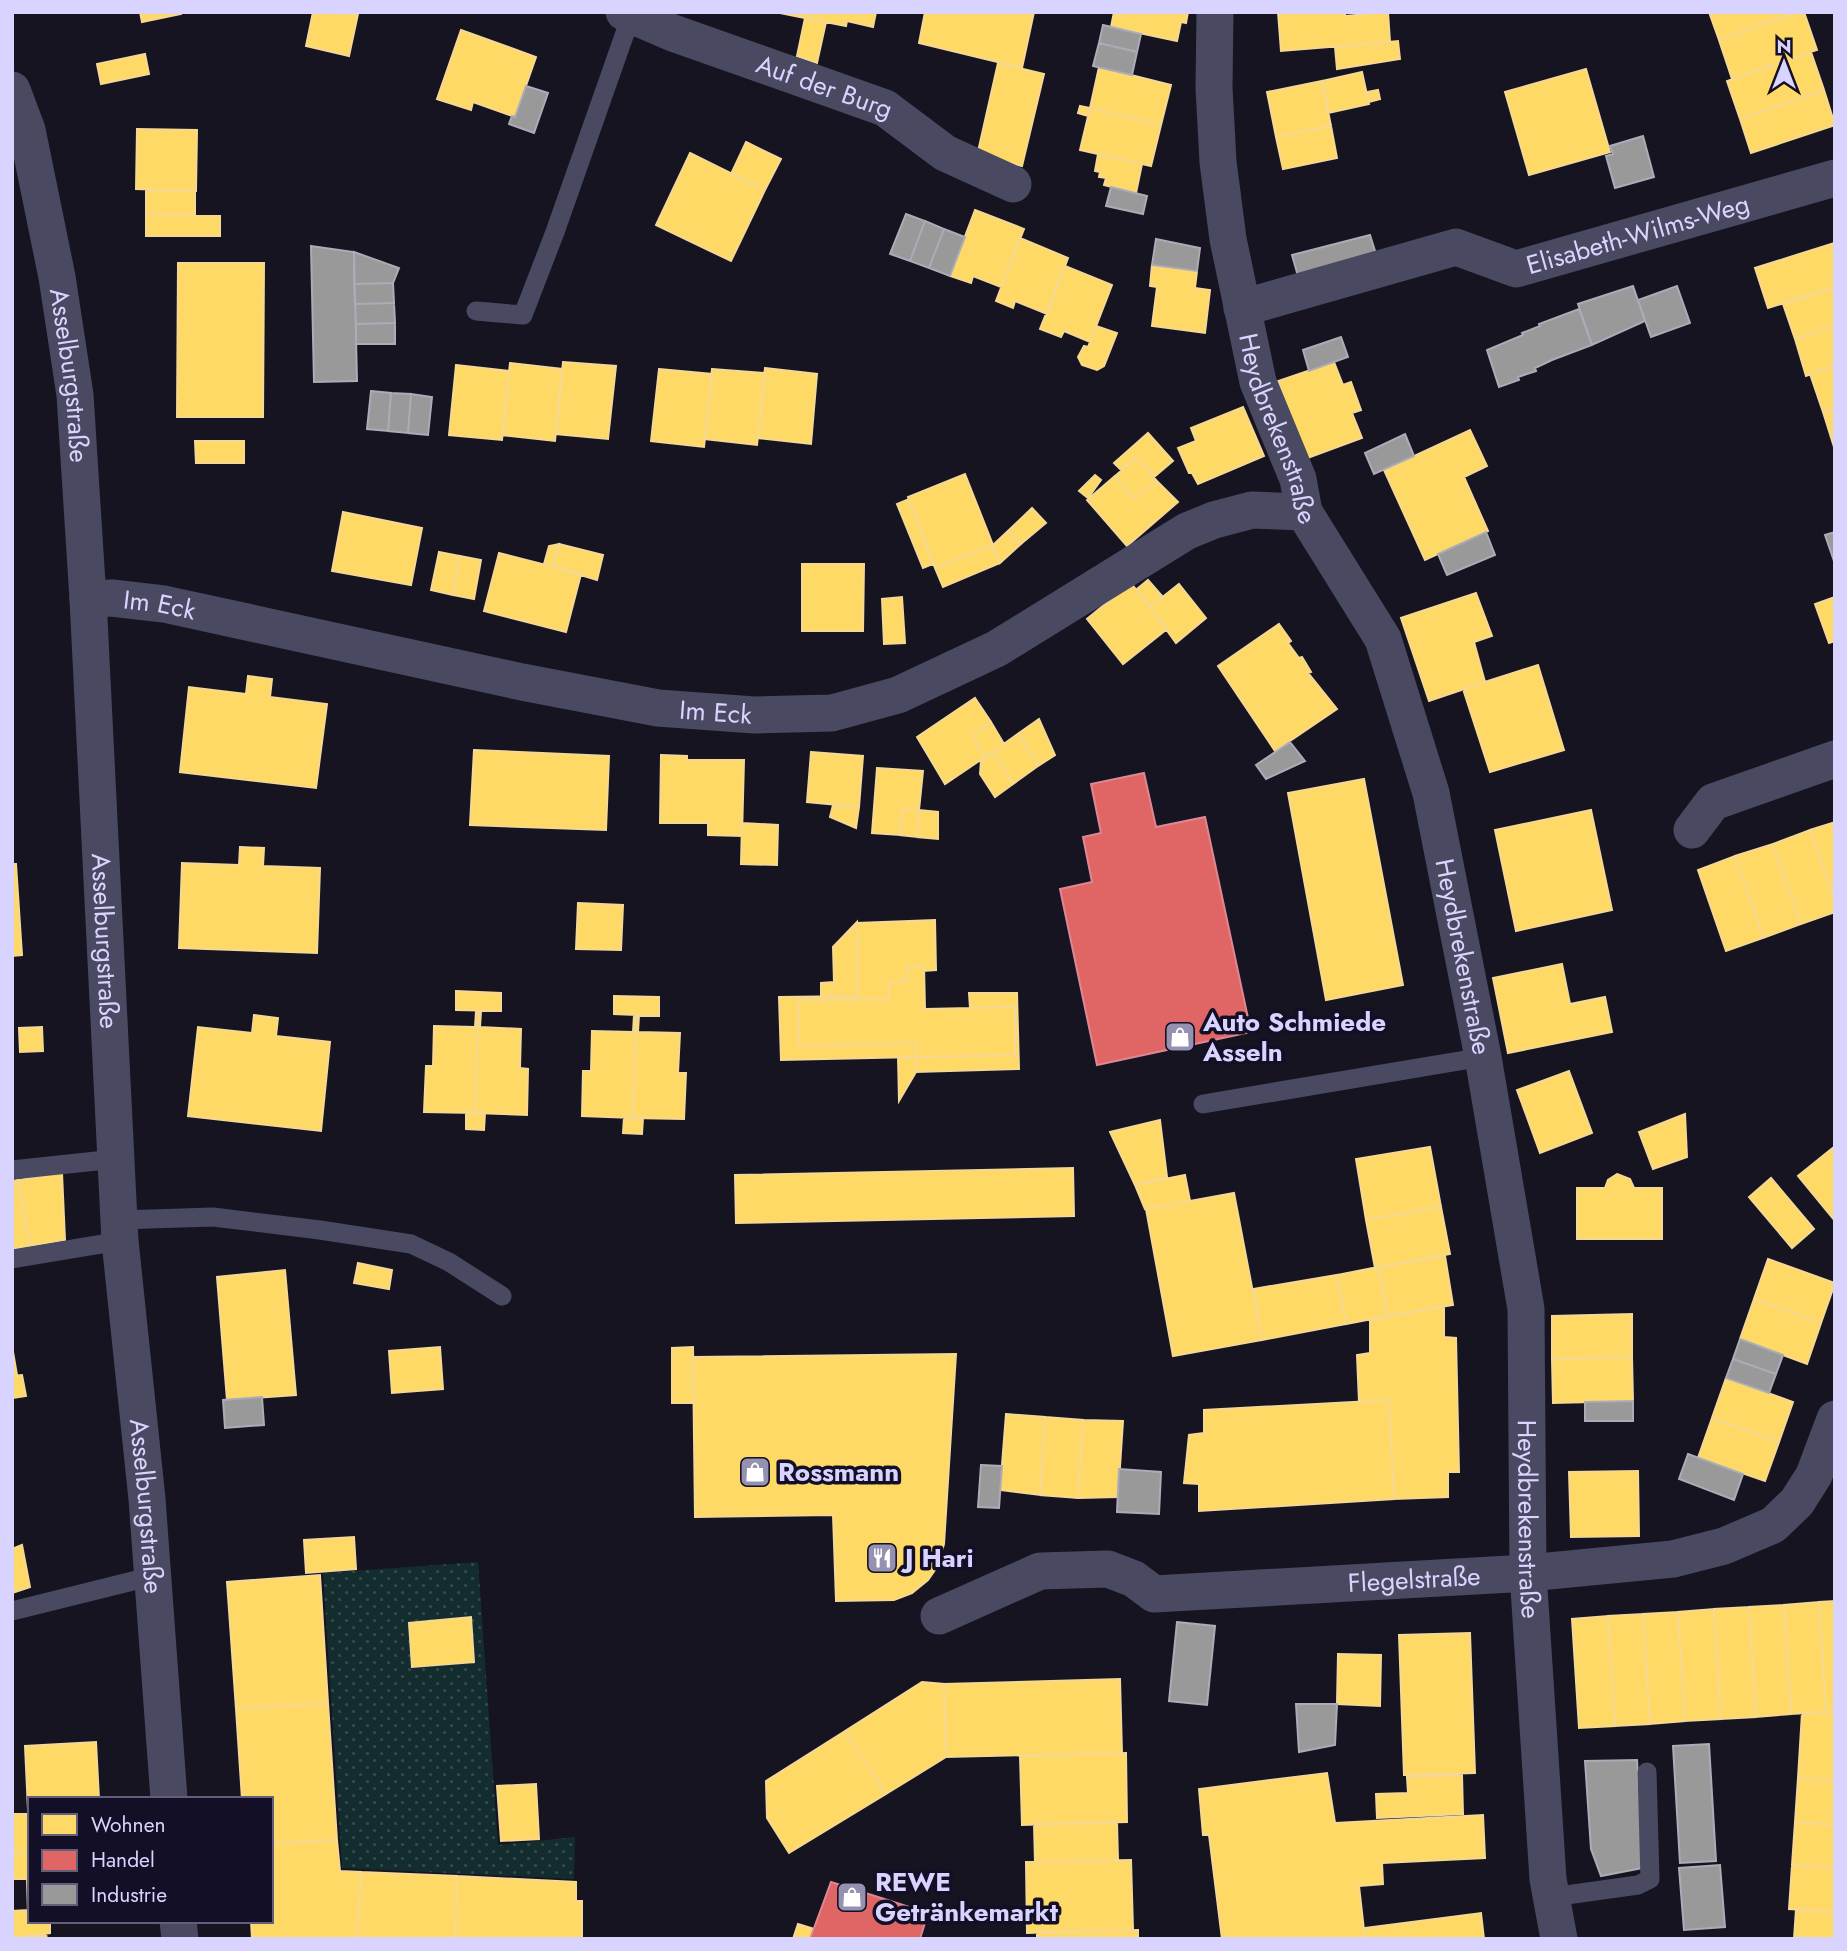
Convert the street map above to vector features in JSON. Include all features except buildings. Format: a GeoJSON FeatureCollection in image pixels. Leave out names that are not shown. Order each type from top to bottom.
{"type":"FeatureCollection","features":[{"type":"Feature","properties":{"kind":"street","name":"Heydbrekenstraße"},"geometry":{"type":"LineString","coordinates":[[1215,12],[1214,88],[1218,162],[1228,239],[1258,382],[1298,479],[1304,512],[1383,639],[1431,793],[1483,1057],[1526,1309],[1528,1573],[1548,1880],[1559,1939]]}},
{"type":"Feature","properties":{"kind":"street","name":"Auf der Burg"},"geometry":{"type":"LineString","coordinates":[[627,14],[885,108],[945,153],[1013,184]]}},
{"type":"Feature","properties":{"kind":"street","name":"Asselburgstraße"},"geometry":{"type":"LineString","coordinates":[[12,90],[27,130],[57,277],[73,380],[88,599],[115,1159],[153,1576],[169,1797]]}},
{"type":"Feature","properties":{"kind":"street","name":"Elisabeth-Wilms-Weg"},"geometry":{"type":"LineString","coordinates":[[1242,308],[1456,247],[1516,269],[1835,178]]}},
{"type":"Feature","properties":{"kind":"street","name":"Im Eck"},"geometry":{"type":"LineString","coordinates":[[88,599],[112,598],[164,604],[522,682],[658,708],[754,715],[832,713],[898,695],[996,649],[1187,531],[1214,520],[1252,510],[1304,512]]}},
{"type":"Feature","properties":{"kind":"street"},"geometry":{"type":"LineString","coordinates":[[1692,831],[1713,802],[1835,759]]}},
{"type":"Feature","properties":{"kind":"street","name":"Flegelstraße"},"geometry":{"type":"LineString","coordinates":[[939,1616],[1040,1571],[1108,1569],[1134,1579],[1154,1594],[1528,1573],[1673,1559],[1724,1546],[1773,1525],[1797,1502],[1814,1475],[1835,1419]]}},
{"type":"Feature","properties":{"kind":"lane"},"geometry":{"type":"LineString","coordinates":[[476,311],[523,315],[555,232],[627,14]]}},
{"type":"Feature","properties":{"kind":"lane"},"geometry":{"type":"LineString","coordinates":[[1203,1104],[1483,1057]]}},
{"type":"Feature","properties":{"kind":"lane"},"geometry":{"type":"LineString","coordinates":[[12,1170],[115,1159]]}},
{"type":"Feature","properties":{"kind":"lane"},"geometry":{"type":"LineString","coordinates":[[12,1259],[120,1231],[213,1217],[411,1244],[449,1262],[502,1296]]}},
{"type":"Feature","properties":{"kind":"lane"},"geometry":{"type":"LineString","coordinates":[[12,1611],[153,1576]]}},
{"type":"Feature","properties":{"kind":"lane"},"geometry":{"type":"LineString","coordinates":[[1552,1897],[1638,1885],[1650,1879],[1647,1772]]}},
{"type":"Feature","properties":{"kind":"green space"},"geometry":{"type":"Polygon","coordinates":[[[478,1562],[498,1845],[575,1837],[574,1879],[342,1868],[323,1573],[478,1562]]]}},
{"type":"Feature","properties":{"kind":"place","name":"Auto Schmiede Asseln"},"geometry":{"type":"Point","coordinates":[1180,1037]}},
{"type":"Feature","properties":{"kind":"place","name":"Rossmann"},"geometry":{"type":"Point","coordinates":[755,1472]}},
{"type":"Feature","properties":{"kind":"place","name":"J Hari"},"geometry":{"type":"Point","coordinates":[882,1558]}},
{"type":"Feature","properties":{"kind":"place","name":"REWE Getränkemarkt"},"geometry":{"type":"Point","coordinates":[852,1897]}}]}
